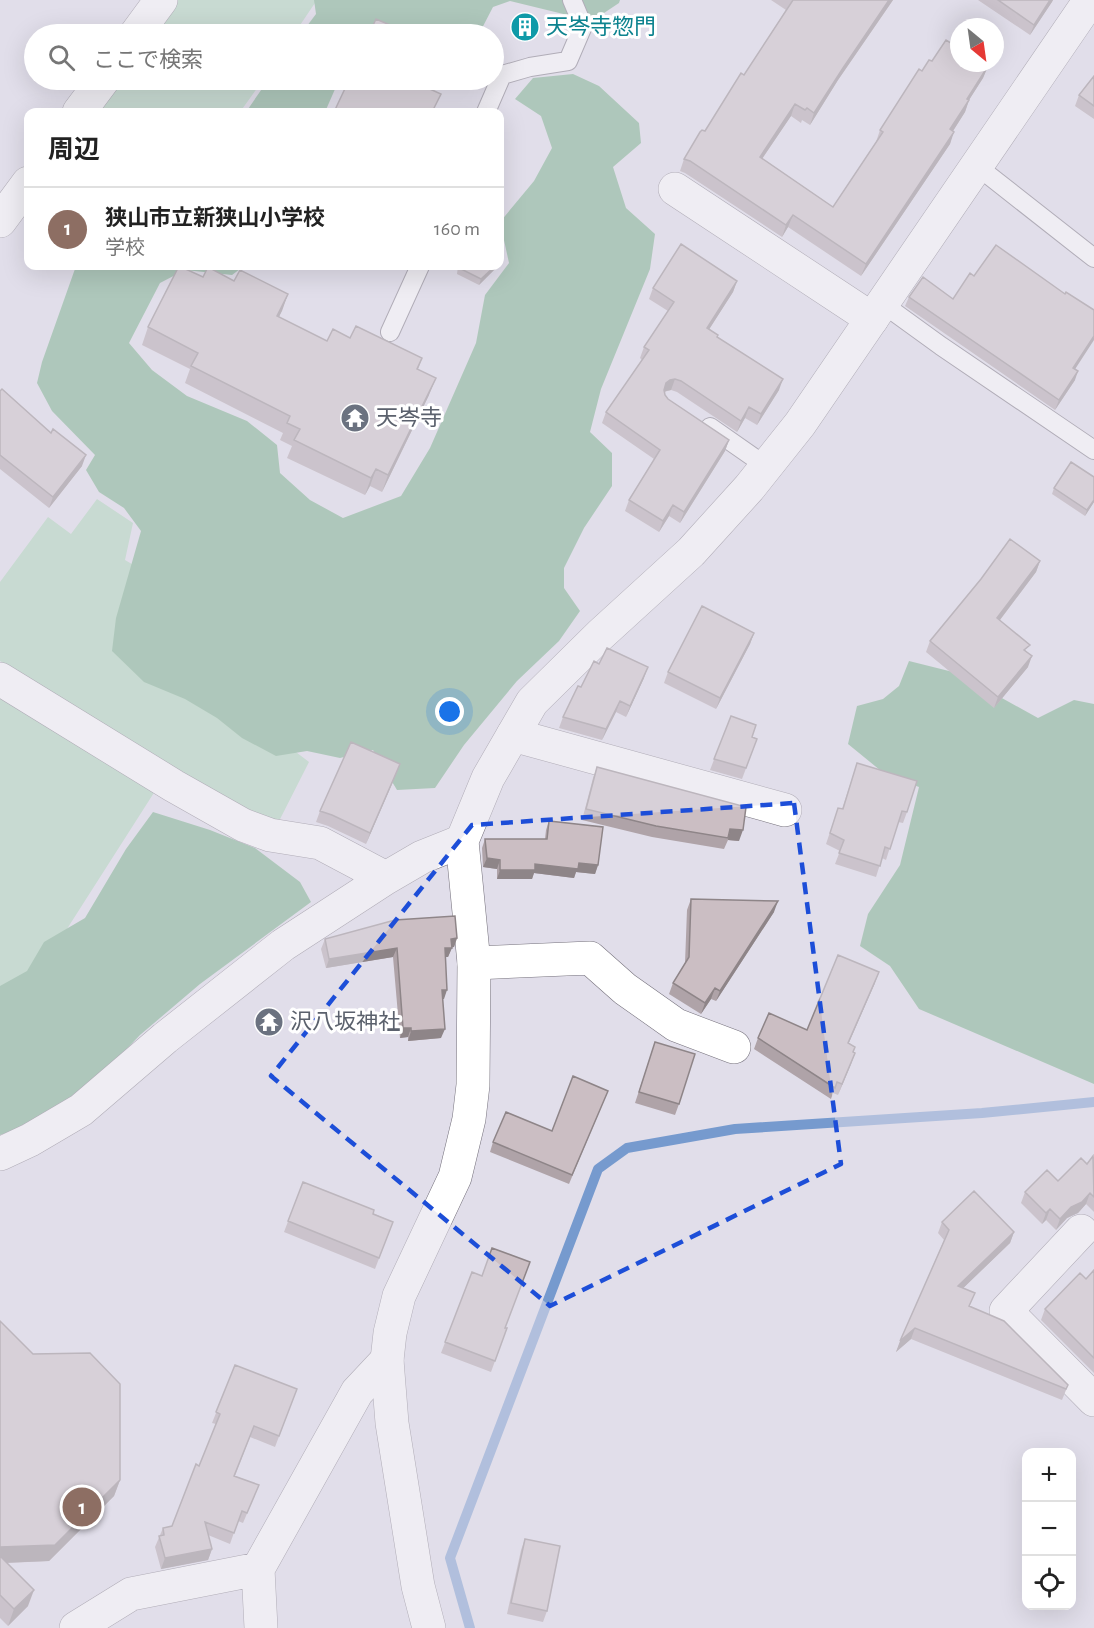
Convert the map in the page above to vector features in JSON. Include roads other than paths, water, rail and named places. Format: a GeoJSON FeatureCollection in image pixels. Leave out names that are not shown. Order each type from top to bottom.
{"type":"FeatureCollection","features":[{"type":"Feature","properties":{"kind":"street"},"geometry":{"type":"LineString","coordinates":[[143,24],[160,0]]}},
{"type":"Feature","properties":{"kind":"street"},"geometry":{"type":"LineString","coordinates":[[429,1628],[418,1586],[392,1423],[387,1360],[390,1333],[399,1296],[455,1177],[469,1119],[473,1085],[474,963],[462,841],[488,778],[532,702],[600,634],[692,552],[749,488],[800,424],[1090,0]]}},
{"type":"Feature","properties":{"kind":"street"},"geometry":{"type":"LineString","coordinates":[[82,108],[96,90]]}},
{"type":"Feature","properties":{"kind":"street"},"geometry":{"type":"LineString","coordinates":[[0,221],[24,188]]}},
{"type":"Feature","properties":{"kind":"street"},"geometry":{"type":"LineString","coordinates":[[675,189],[877,312]]}},
{"type":"Feature","properties":{"kind":"street"},"geometry":{"type":"LineString","coordinates":[[0,679],[174,786],[243,825],[270,835],[320,843],[386,878]]}},
{"type":"Feature","properties":{"kind":"street"},"geometry":{"type":"LineString","coordinates":[[513,735],[785,810]]}},
{"type":"Feature","properties":{"kind":"street"},"geometry":{"type":"LineString","coordinates":[[0,1154],[30,1140],[81,1110],[165,1038],[283,945],[422,857],[462,841]]}},
{"type":"Feature","properties":{"kind":"street"},"geometry":{"type":"LineString","coordinates":[[474,963],[590,958],[625,989],[676,1025],[734,1047]]}},
{"type":"Feature","properties":{"kind":"street"},"geometry":{"type":"LineString","coordinates":[[1081,1231],[1006,1311],[1094,1400]]}},
{"type":"Feature","properties":{"kind":"street"},"geometry":{"type":"LineString","coordinates":[[261,1628],[258,1569],[357,1392],[387,1360]]}},
{"type":"Feature","properties":{"kind":"street"},"geometry":{"type":"LineString","coordinates":[[76,1628],[131,1594],[258,1569]]}},
{"type":"Feature","properties":{"kind":"lane"},"geometry":{"type":"LineString","coordinates":[[504,74],[530,67],[568,61],[583,26],[572,0]]}},
{"type":"Feature","properties":{"kind":"lane"},"geometry":{"type":"LineString","coordinates":[[488,108],[496,90]]}},
{"type":"Feature","properties":{"kind":"lane"},"geometry":{"type":"LineString","coordinates":[[977,166],[1094,258]]}},
{"type":"Feature","properties":{"kind":"lane"},"geometry":{"type":"LineString","coordinates":[[390,332],[418,270]]}},
{"type":"Feature","properties":{"kind":"lane"},"geometry":{"type":"LineString","coordinates":[[877,312],[941,346],[1094,450]]}},
{"type":"Feature","properties":{"kind":"lane"},"geometry":{"type":"LineString","coordinates":[[700,420],[766,466]]}},
{"type":"Feature","properties":{"kind":"waterway"},"geometry":{"type":"LineString","coordinates":[[470,1628],[450,1558],[598,1169],[627,1148],[735,1129],[982,1113],[1094,1102]]}},
{"type":"Feature","properties":{"kind":"place","name":"天岑寺惣門"},"geometry":{"type":"Point","coordinates":[525,27]}},
{"type":"Feature","properties":{"kind":"place","name":"天岑寺"},"geometry":{"type":"Point","coordinates":[355,418]}},
{"type":"Feature","properties":{"kind":"place","name":"沢八坂神社"},"geometry":{"type":"Point","coordinates":[269,1022]}},
{"type":"Feature","properties":{"kind":"place","name":"狭山市立新狭山小学校"},"geometry":{"type":"Point","coordinates":[82,1507]}}]}
